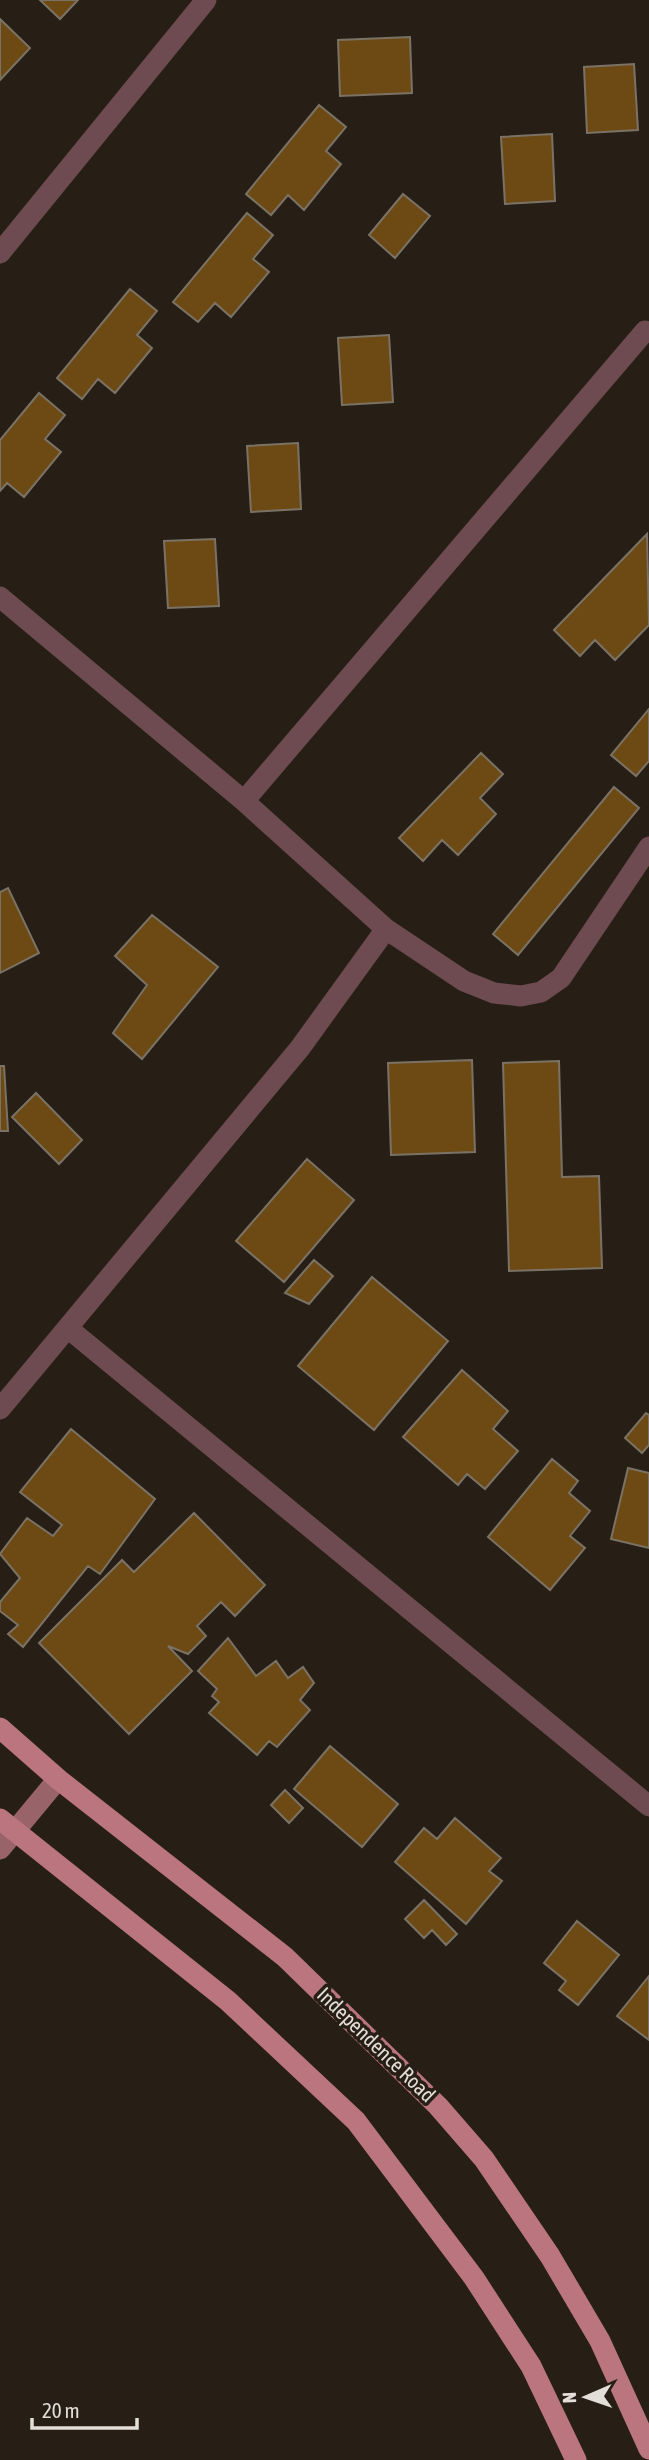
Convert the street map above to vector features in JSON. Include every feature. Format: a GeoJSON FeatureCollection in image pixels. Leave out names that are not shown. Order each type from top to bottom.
{"type":"FeatureCollection","features":[{"type":"Feature","properties":{"kind":"main road","name":"Independence Road"},"geometry":{"type":"LineString","coordinates":[[0,1728],[58,1780],[285,1957],[438,2106],[484,2159],[550,2256],[600,2342],[649,2449]]}},
{"type":"Feature","properties":{"kind":"main road"},"geometry":{"type":"LineString","coordinates":[[7,1825],[228,2001],[356,2121],[474,2278],[531,2366],[576,2460]]}},
{"type":"Feature","properties":{"kind":"street"},"geometry":{"type":"LineString","coordinates":[[0,253],[206,0]]}},
{"type":"Feature","properties":{"kind":"street"},"geometry":{"type":"LineString","coordinates":[[244,801],[645,331]]}},
{"type":"Feature","properties":{"kind":"street"},"geometry":{"type":"LineString","coordinates":[[0,597],[244,801],[386,929],[474,985],[494,993],[521,996],[541,992],[561,978],[649,847]]}},
{"type":"Feature","properties":{"kind":"street"},"geometry":{"type":"LineString","coordinates":[[0,1409],[300,1048],[386,929]]}},
{"type":"Feature","properties":{"kind":"street"},"geometry":{"type":"LineString","coordinates":[[69,1329],[649,1805]]}},
{"type":"Feature","properties":{"kind":"street"},"geometry":{"type":"LineString","coordinates":[[0,1849],[7,1825],[58,1780]]}},
{"type":"Feature","properties":{"kind":"building"},"geometry":{"type":"Polygon","coordinates":[[[40,0],[78,0],[60,19],[40,0]]]}},
{"type":"Feature","properties":{"kind":"building"},"geometry":{"type":"Polygon","coordinates":[[[0,19],[30,48],[0,80],[0,19]]]}},
{"type":"Feature","properties":{"kind":"building"},"geometry":{"type":"Polygon","coordinates":[[[410,37],[412,93],[340,96],[338,40],[410,37]]]}},
{"type":"Feature","properties":{"kind":"building"},"geometry":{"type":"Polygon","coordinates":[[[634,64],[638,130],[587,133],[584,67],[634,64]]]}},
{"type":"Feature","properties":{"kind":"building"},"geometry":{"type":"Polygon","coordinates":[[[319,105],[346,127],[326,151],[341,164],[304,210],[288,195],[271,215],[246,194],[319,105]]]}},
{"type":"Feature","properties":{"kind":"building"},"geometry":{"type":"Polygon","coordinates":[[[552,134],[555,201],[505,204],[501,137],[552,134]]]}},
{"type":"Feature","properties":{"kind":"building"},"geometry":{"type":"Polygon","coordinates":[[[403,194],[430,216],[395,258],[369,235],[403,194]]]}},
{"type":"Feature","properties":{"kind":"building"},"geometry":{"type":"Polygon","coordinates":[[[247,213],[273,235],[253,259],[269,272],[231,317],[215,303],[198,322],[173,302],[247,213]]]}},
{"type":"Feature","properties":{"kind":"building"},"geometry":{"type":"Polygon","coordinates":[[[130,289],[157,311],[137,335],[152,348],[115,393],[98,379],[82,399],[57,378],[130,289]]]}},
{"type":"Feature","properties":{"kind":"building"},"geometry":{"type":"Polygon","coordinates":[[[389,335],[393,402],[342,405],[338,338],[389,335]]]}},
{"type":"Feature","properties":{"kind":"building"},"geometry":{"type":"Polygon","coordinates":[[[39,393],[65,415],[45,439],[61,452],[24,497],[7,483],[0,491],[0,440],[39,393]]]}},
{"type":"Feature","properties":{"kind":"building"},"geometry":{"type":"Polygon","coordinates":[[[298,443],[301,509],[251,512],[247,446],[298,443]]]}},
{"type":"Feature","properties":{"kind":"building"},"geometry":{"type":"Polygon","coordinates":[[[647,534],[649,625],[615,660],[595,640],[580,656],[554,630],[647,534]]]}},
{"type":"Feature","properties":{"kind":"building"},"geometry":{"type":"Polygon","coordinates":[[[215,539],[219,606],[168,608],[164,541],[215,539]]]}},
{"type":"Feature","properties":{"kind":"building"},"geometry":{"type":"Polygon","coordinates":[[[649,709],[649,761],[636,776],[611,755],[649,709]]]}},
{"type":"Feature","properties":{"kind":"building"},"geometry":{"type":"Polygon","coordinates":[[[481,753],[503,774],[480,798],[496,814],[458,855],[442,840],[423,861],[399,838],[481,753]]]}},
{"type":"Feature","properties":{"kind":"building"},"geometry":{"type":"Polygon","coordinates":[[[614,787],[639,808],[518,955],[493,934],[614,787]]]}},
{"type":"Feature","properties":{"kind":"building"},"geometry":{"type":"Polygon","coordinates":[[[8,888],[39,953],[0,973],[0,892],[8,888]]]}},
{"type":"Feature","properties":{"kind":"building"},"geometry":{"type":"Polygon","coordinates":[[[152,915],[218,967],[142,1059],[113,1033],[147,985],[115,956],[152,915]]]}},
{"type":"Feature","properties":{"kind":"building"},"geometry":{"type":"Polygon","coordinates":[[[472,1060],[475,1152],[391,1155],[388,1063],[472,1060]]]}},
{"type":"Feature","properties":{"kind":"building"},"geometry":{"type":"Polygon","coordinates":[[[559,1061],[562,1177],[599,1176],[602,1268],[509,1271],[503,1063],[559,1061]]]}},
{"type":"Feature","properties":{"kind":"building"},"geometry":{"type":"Polygon","coordinates":[[[0,1066],[4,1066],[8,1131],[0,1131],[0,1066]]]}},
{"type":"Feature","properties":{"kind":"building"},"geometry":{"type":"Polygon","coordinates":[[[36,1093],[82,1140],[59,1164],[12,1117],[36,1093]]]}},
{"type":"Feature","properties":{"kind":"building"},"geometry":{"type":"Polygon","coordinates":[[[307,1159],[354,1200],[284,1282],[236,1241],[307,1159]]]}},
{"type":"Feature","properties":{"kind":"building"},"geometry":{"type":"Polygon","coordinates":[[[314,1260],[333,1276],[309,1304],[285,1293],[314,1260]]]}},
{"type":"Feature","properties":{"kind":"building"},"geometry":{"type":"Polygon","coordinates":[[[372,1277],[448,1341],[374,1430],[298,1366],[372,1277]]]}},
{"type":"Feature","properties":{"kind":"building"},"geometry":{"type":"Polygon","coordinates":[[[462,1370],[508,1411],[493,1429],[518,1451],[485,1489],[467,1474],[458,1485],[403,1437],[462,1370]]]}},
{"type":"Feature","properties":{"kind":"building"},"geometry":{"type":"Polygon","coordinates":[[[646,1413],[649,1415],[649,1445],[642,1453],[625,1438],[646,1413]]]}},
{"type":"Feature","properties":{"kind":"building"},"geometry":{"type":"Polygon","coordinates":[[[71,1429],[155,1499],[100,1574],[88,1566],[23,1647],[8,1634],[18,1625],[0,1611],[0,1602],[20,1578],[0,1554],[27,1518],[53,1536],[62,1525],[20,1492],[71,1429]]]}},
{"type":"Feature","properties":{"kind":"building"},"geometry":{"type":"Polygon","coordinates":[[[552,1459],[578,1481],[569,1493],[590,1511],[570,1536],[585,1548],[550,1590],[488,1537],[552,1459]]]}},
{"type":"Feature","properties":{"kind":"building"},"geometry":{"type":"Polygon","coordinates":[[[628,1468],[649,1473],[649,1548],[611,1539],[628,1468]]]}},
{"type":"Feature","properties":{"kind":"building"},"geometry":{"type":"Polygon","coordinates":[[[194,1513],[265,1585],[235,1616],[221,1602],[197,1626],[206,1636],[188,1654],[168,1646],[192,1671],[129,1734],[39,1643],[122,1560],[134,1572],[194,1513]]]}},
{"type":"Feature","properties":{"kind":"building"},"geometry":{"type":"Polygon","coordinates":[[[228,1638],[256,1676],[276,1661],[288,1678],[303,1667],[314,1683],[300,1700],[310,1710],[277,1747],[269,1741],[257,1755],[209,1713],[219,1702],[212,1696],[217,1689],[198,1671],[228,1638]]]}},
{"type":"Feature","properties":{"kind":"building"},"geometry":{"type":"Polygon","coordinates":[[[330,1746],[398,1804],[362,1847],[294,1789],[330,1746]]]}},
{"type":"Feature","properties":{"kind":"building"},"geometry":{"type":"Polygon","coordinates":[[[285,1790],[303,1808],[289,1823],[271,1805],[285,1790]]]}},
{"type":"Feature","properties":{"kind":"building"},"geometry":{"type":"Polygon","coordinates":[[[455,1818],[501,1858],[489,1871],[502,1881],[466,1924],[395,1862],[424,1828],[437,1839],[455,1818]]]}},
{"type":"Feature","properties":{"kind":"building"},"geometry":{"type":"Polygon","coordinates":[[[424,1900],[457,1934],[446,1945],[432,1930],[424,1938],[405,1919],[424,1900]]]}},
{"type":"Feature","properties":{"kind":"building"},"geometry":{"type":"Polygon","coordinates":[[[577,1921],[619,1955],[578,2005],[559,1990],[566,1981],[544,1963],[577,1921]]]}},
{"type":"Feature","properties":{"kind":"building"},"geometry":{"type":"Polygon","coordinates":[[[649,1976],[649,2040],[617,2016],[649,1976]]]}}]}
